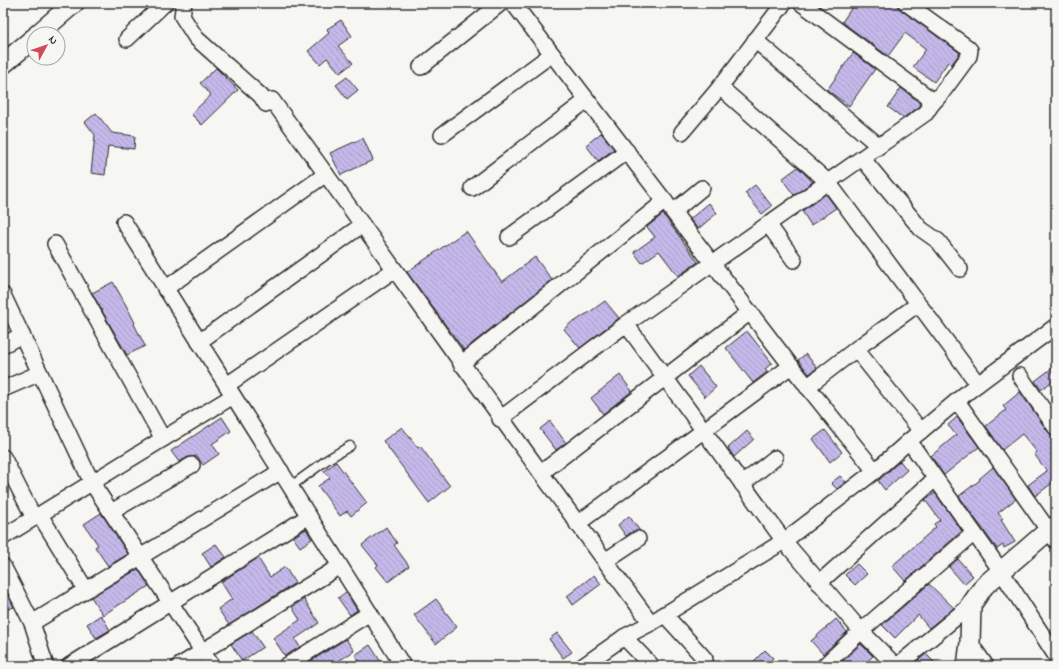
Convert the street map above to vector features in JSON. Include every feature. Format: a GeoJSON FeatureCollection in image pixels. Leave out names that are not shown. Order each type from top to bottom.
{"type":"FeatureCollection","features":[{"type":"Feature","properties":{"kind":"street"},"geometry":{"type":"LineString","coordinates":[[47,26],[74,3]]}},
{"type":"Feature","properties":{"kind":"street"},"geometry":{"type":"LineString","coordinates":[[127,40],[165,3]]}},
{"type":"Feature","properties":{"kind":"street"},"geometry":{"type":"LineString","coordinates":[[184,3],[182,16],[196,38],[269,102],[326,174],[500,419],[651,622]]}},
{"type":"Feature","properties":{"kind":"street"},"geometry":{"type":"LineString","coordinates":[[421,67],[501,3]]}},
{"type":"Feature","properties":{"kind":"street"},"geometry":{"type":"LineString","coordinates":[[514,3],[807,387],[875,471]]}},
{"type":"Feature","properties":{"kind":"street"},"geometry":{"type":"LineString","coordinates":[[682,132],[720,87],[784,3]]}},
{"type":"Feature","properties":{"kind":"street"},"geometry":{"type":"LineString","coordinates":[[801,3],[928,97],[931,105]]}},
{"type":"Feature","properties":{"kind":"street"},"geometry":{"type":"LineString","coordinates":[[500,419],[626,324],[926,113],[969,56],[970,50],[906,3]]}},
{"type":"Feature","properties":{"kind":"street"},"geometry":{"type":"LineString","coordinates":[[755,40],[879,146]]}},
{"type":"Feature","properties":{"kind":"street"},"geometry":{"type":"LineString","coordinates":[[3,64],[26,45]]}},
{"type":"Feature","properties":{"kind":"street"},"geometry":{"type":"LineString","coordinates":[[442,135],[552,54]]}},
{"type":"Feature","properties":{"kind":"street"},"geometry":{"type":"LineString","coordinates":[[720,87],[828,182],[978,384]]}},
{"type":"Feature","properties":{"kind":"street"},"geometry":{"type":"LineString","coordinates":[[472,188],[587,100]]}},
{"type":"Feature","properties":{"kind":"street"},"geometry":{"type":"LineString","coordinates":[[509,237],[627,151]]}},
{"type":"Feature","properties":{"kind":"street"},"geometry":{"type":"LineString","coordinates":[[862,158],[921,228],[938,240],[960,269]]}},
{"type":"Feature","properties":{"kind":"street"},"geometry":{"type":"LineString","coordinates":[[165,289],[326,174]]}},
{"type":"Feature","properties":{"kind":"street"},"geometry":{"type":"LineString","coordinates":[[461,364],[669,207],[702,188]]}},
{"type":"Feature","properties":{"kind":"street"},"geometry":{"type":"LineString","coordinates":[[124,222],[402,666]]}},
{"type":"Feature","properties":{"kind":"street"},"geometry":{"type":"LineString","coordinates":[[768,224],[794,260]]}},
{"type":"Feature","properties":{"kind":"street"},"geometry":{"type":"LineString","coordinates":[[200,342],[362,225]]}},
{"type":"Feature","properties":{"kind":"street"},"geometry":{"type":"LineString","coordinates":[[55,244],[163,439]]}},
{"type":"Feature","properties":{"kind":"street"},"geometry":{"type":"LineString","coordinates":[[3,537],[163,439],[394,270]]}},
{"type":"Feature","properties":{"kind":"street"},"geometry":{"type":"LineString","coordinates":[[4,298],[92,483],[212,666]]}},
{"type":"Feature","properties":{"kind":"street"},"geometry":{"type":"LineString","coordinates":[[807,387],[918,304]]}},
{"type":"Feature","properties":{"kind":"street"},"geometry":{"type":"LineString","coordinates":[[541,473],[750,312]]}},
{"type":"Feature","properties":{"kind":"street"},"geometry":{"type":"LineString","coordinates":[[626,324],[784,541],[861,631],[897,666],[971,605],[984,586],[1001,571],[1054,532],[957,401]]}},
{"type":"Feature","properties":{"kind":"street"},"geometry":{"type":"LineString","coordinates":[[583,666],[624,637],[784,541],[875,471],[978,384],[1056,326]]}},
{"type":"Feature","properties":{"kind":"street"},"geometry":{"type":"LineString","coordinates":[[3,345],[22,335]]}},
{"type":"Feature","properties":{"kind":"street"},"geometry":{"type":"LineString","coordinates":[[856,349],[921,431]]}},
{"type":"Feature","properties":{"kind":"street"},"geometry":{"type":"LineString","coordinates":[[577,524],[704,432],[791,366]]}},
{"type":"Feature","properties":{"kind":"street"},"geometry":{"type":"LineString","coordinates":[[3,389],[40,373]]}},
{"type":"Feature","properties":{"kind":"street"},"geometry":{"type":"LineString","coordinates":[[1020,376],[1056,428]]}},
{"type":"Feature","properties":{"kind":"street"},"geometry":{"type":"LineString","coordinates":[[909,442],[1001,571],[1056,656]]}},
{"type":"Feature","properties":{"kind":"street"},"geometry":{"type":"LineString","coordinates":[[3,457],[37,516],[86,590]]}},
{"type":"Feature","properties":{"kind":"street"},"geometry":{"type":"LineString","coordinates":[[742,484],[775,458]]}},
{"type":"Feature","properties":{"kind":"street"},"geometry":{"type":"LineString","coordinates":[[111,512],[192,465]]}},
{"type":"Feature","properties":{"kind":"street"},"geometry":{"type":"LineString","coordinates":[[32,623],[281,472]]}},
{"type":"Feature","properties":{"kind":"street"},"geometry":{"type":"LineString","coordinates":[[820,583],[935,479]]}},
{"type":"Feature","properties":{"kind":"street"},"geometry":{"type":"LineString","coordinates":[[69,666],[309,516]]}},
{"type":"Feature","properties":{"kind":"street"},"geometry":{"type":"LineString","coordinates":[[824,666],[861,631],[974,533]]}},
{"type":"Feature","properties":{"kind":"street"},"geometry":{"type":"LineString","coordinates":[[605,561],[638,539]]}},
{"type":"Feature","properties":{"kind":"street"},"geometry":{"type":"LineString","coordinates":[[179,666],[340,566]]}},
{"type":"Feature","properties":{"kind":"street"},"geometry":{"type":"LineString","coordinates":[[5,576],[32,623],[46,666]]}},
{"type":"Feature","properties":{"kind":"street"},"geometry":{"type":"LineString","coordinates":[[967,666],[970,643],[971,605]]}},
{"type":"Feature","properties":{"kind":"street"},"geometry":{"type":"LineString","coordinates":[[286,666],[370,613]]}},
{"type":"Feature","properties":{"kind":"street"},"geometry":{"type":"LineString","coordinates":[[664,614],[706,659]]}},
{"type":"Feature","properties":{"kind":"street"},"geometry":{"type":"LineString","coordinates":[[624,637],[652,666]]}},
{"type":"Feature","properties":{"kind":"street"},"geometry":{"type":"LineString","coordinates":[[970,643],[986,666]]}},
{"type":"Feature","properties":{"kind":"lane"},"geometry":{"type":"LineString","coordinates":[[290,487],[328,459],[350,446]]}},
{"type":"Feature","properties":{"kind":"building"},"geometry":{"type":"Polygon","coordinates":[[[855,3],[894,3],[901,10],[960,53],[951,65],[948,62],[934,82],[913,67],[926,49],[905,33],[888,56],[842,22],[855,3]]]}},
{"type":"Feature","properties":{"kind":"building"},"geometry":{"type":"Polygon","coordinates":[[[341,20],[352,36],[338,46],[353,63],[340,73],[327,58],[320,64],[308,51],[329,33],[327,29],[341,20]]]}},
{"type":"Feature","properties":{"kind":"building"},"geometry":{"type":"Polygon","coordinates":[[[853,53],[875,69],[849,106],[827,90],[853,53]]]}},
{"type":"Feature","properties":{"kind":"building"},"geometry":{"type":"Polygon","coordinates":[[[216,68],[238,90],[202,125],[191,114],[211,95],[200,83],[216,68]]]}},
{"type":"Feature","properties":{"kind":"building"},"geometry":{"type":"Polygon","coordinates":[[[347,77],[358,90],[347,99],[336,85],[347,77]]]}},
{"type":"Feature","properties":{"kind":"building"},"geometry":{"type":"Polygon","coordinates":[[[901,88],[921,104],[903,118],[888,107],[901,88]]]}},
{"type":"Feature","properties":{"kind":"building"},"geometry":{"type":"Polygon","coordinates":[[[96,113],[112,133],[135,136],[134,149],[108,146],[105,175],[91,173],[95,135],[85,122],[96,113]]]}},
{"type":"Feature","properties":{"kind":"building"},"geometry":{"type":"Polygon","coordinates":[[[601,133],[614,149],[598,161],[586,145],[601,133]]]}},
{"type":"Feature","properties":{"kind":"building"},"geometry":{"type":"Polygon","coordinates":[[[363,138],[373,160],[341,175],[330,153],[363,138]]]}},
{"type":"Feature","properties":{"kind":"building"},"geometry":{"type":"Polygon","coordinates":[[[798,167],[813,182],[794,195],[782,179],[798,167]]]}},
{"type":"Feature","properties":{"kind":"building"},"geometry":{"type":"Polygon","coordinates":[[[755,185],[772,206],[762,214],[745,193],[755,185]]]}},
{"type":"Feature","properties":{"kind":"building"},"geometry":{"type":"Polygon","coordinates":[[[826,194],[836,208],[811,225],[802,211],[826,194]]]}},
{"type":"Feature","properties":{"kind":"building"},"geometry":{"type":"Polygon","coordinates":[[[709,203],[717,213],[698,229],[690,219],[709,203]]]}},
{"type":"Feature","properties":{"kind":"building"},"geometry":{"type":"Polygon","coordinates":[[[663,214],[698,262],[678,276],[659,251],[642,263],[634,252],[655,237],[647,227],[663,214]]]}},
{"type":"Feature","properties":{"kind":"building"},"geometry":{"type":"Polygon","coordinates":[[[466,231],[502,282],[535,257],[552,280],[464,350],[407,272],[466,231]]]}},
{"type":"Feature","properties":{"kind":"building"},"geometry":{"type":"Polygon","coordinates":[[[113,282],[135,323],[134,324],[145,346],[127,355],[92,293],[113,282]]]}},
{"type":"Feature","properties":{"kind":"building"},"geometry":{"type":"Polygon","coordinates":[[[605,301],[619,318],[580,348],[564,329],[573,321],[574,322],[587,314],[605,301]]]}},
{"type":"Feature","properties":{"kind":"building"},"geometry":{"type":"Polygon","coordinates":[[[747,331],[772,363],[765,369],[767,372],[753,383],[726,348],[747,331]]]}},
{"type":"Feature","properties":{"kind":"building"},"geometry":{"type":"Polygon","coordinates":[[[806,354],[817,368],[809,374],[798,360],[806,354]]]}},
{"type":"Feature","properties":{"kind":"building"},"geometry":{"type":"Polygon","coordinates":[[[1056,365],[1056,378],[1041,390],[1035,381],[1056,365]]]}},
{"type":"Feature","properties":{"kind":"building"},"geometry":{"type":"Polygon","coordinates":[[[699,366],[716,387],[705,397],[688,376],[699,366]]]}},
{"type":"Feature","properties":{"kind":"building"},"geometry":{"type":"Polygon","coordinates":[[[620,375],[632,391],[603,414],[591,398],[620,375]]]}},
{"type":"Feature","properties":{"kind":"building"},"geometry":{"type":"Polygon","coordinates":[[[1020,392],[1049,433],[1056,437],[1056,483],[1055,481],[1035,496],[1028,485],[1047,471],[1034,454],[1037,452],[1022,434],[1002,450],[986,426],[1006,410],[1003,406],[1020,392]]]}},
{"type":"Feature","properties":{"kind":"building"},"geometry":{"type":"Polygon","coordinates":[[[222,417],[231,431],[212,444],[219,454],[203,465],[197,456],[188,457],[179,462],[171,451],[222,417]]]}},
{"type":"Feature","properties":{"kind":"building"},"geometry":{"type":"Polygon","coordinates":[[[957,417],[979,447],[944,475],[931,456],[956,435],[948,425],[957,417]]]}},
{"type":"Feature","properties":{"kind":"building"},"geometry":{"type":"Polygon","coordinates":[[[550,421],[566,443],[556,450],[540,429],[550,421]]]}},
{"type":"Feature","properties":{"kind":"building"},"geometry":{"type":"Polygon","coordinates":[[[402,427],[418,448],[420,446],[450,486],[429,503],[383,441],[402,427]]]}},
{"type":"Feature","properties":{"kind":"building"},"geometry":{"type":"Polygon","coordinates":[[[825,430],[842,452],[830,462],[813,439],[825,430]]]}},
{"type":"Feature","properties":{"kind":"building"},"geometry":{"type":"Polygon","coordinates":[[[747,431],[754,439],[734,457],[728,448],[747,431]]]}},
{"type":"Feature","properties":{"kind":"building"},"geometry":{"type":"Polygon","coordinates":[[[900,461],[907,470],[885,490],[878,481],[900,461]]]}},
{"type":"Feature","properties":{"kind":"building"},"geometry":{"type":"Polygon","coordinates":[[[336,462],[367,503],[351,516],[347,511],[340,516],[318,486],[330,478],[324,471],[336,462]]]}},
{"type":"Feature","properties":{"kind":"building"},"geometry":{"type":"Polygon","coordinates":[[[993,467],[1016,499],[998,513],[1003,519],[1001,520],[1015,542],[1004,548],[1003,545],[997,549],[959,496],[980,480],[979,479],[993,467]]]}},
{"type":"Feature","properties":{"kind":"building"},"geometry":{"type":"Polygon","coordinates":[[[840,476],[846,482],[837,489],[831,483],[840,476]]]}},
{"type":"Feature","properties":{"kind":"building"},"geometry":{"type":"Polygon","coordinates":[[[935,493],[962,531],[905,581],[892,566],[936,527],[934,524],[940,520],[925,500],[935,493]]]}},
{"type":"Feature","properties":{"kind":"building"},"geometry":{"type":"Polygon","coordinates":[[[101,513],[128,554],[108,566],[95,547],[98,545],[84,524],[101,513]]]}},
{"type":"Feature","properties":{"kind":"building"},"geometry":{"type":"Polygon","coordinates":[[[629,516],[640,531],[633,531],[626,536],[618,525],[629,516]]]}},
{"type":"Feature","properties":{"kind":"building"},"geometry":{"type":"Polygon","coordinates":[[[386,527],[397,543],[394,545],[409,566],[388,582],[376,567],[378,565],[362,545],[386,527]]]}},
{"type":"Feature","properties":{"kind":"building"},"geometry":{"type":"Polygon","coordinates":[[[306,529],[312,539],[300,547],[293,537],[306,529]]]}},
{"type":"Feature","properties":{"kind":"building"},"geometry":{"type":"Polygon","coordinates":[[[216,544],[226,557],[211,567],[202,553],[216,544]]]}},
{"type":"Feature","properties":{"kind":"building"},"geometry":{"type":"Polygon","coordinates":[[[258,558],[270,577],[285,567],[295,583],[229,625],[218,609],[232,599],[221,582],[258,558]]]}},
{"type":"Feature","properties":{"kind":"building"},"geometry":{"type":"Polygon","coordinates":[[[958,559],[973,576],[964,584],[949,567],[958,559]]]}},
{"type":"Feature","properties":{"kind":"building"},"geometry":{"type":"Polygon","coordinates":[[[857,564],[867,574],[855,585],[845,575],[857,564]]]}},
{"type":"Feature","properties":{"kind":"building"},"geometry":{"type":"Polygon","coordinates":[[[138,569],[149,586],[103,615],[91,597],[138,569]]]}},
{"type":"Feature","properties":{"kind":"building"},"geometry":{"type":"Polygon","coordinates":[[[594,575],[601,584],[573,605],[567,596],[594,575]]]}},
{"type":"Feature","properties":{"kind":"building"},"geometry":{"type":"Polygon","coordinates":[[[929,584],[954,608],[929,628],[918,615],[895,638],[882,625],[929,584]]]}},
{"type":"Feature","properties":{"kind":"building"},"geometry":{"type":"Polygon","coordinates":[[[4,587],[14,607],[3,611],[3,588],[4,587]]]}},
{"type":"Feature","properties":{"kind":"building"},"geometry":{"type":"Polygon","coordinates":[[[346,592],[357,610],[350,615],[338,598],[346,592]]]}},
{"type":"Feature","properties":{"kind":"building"},"geometry":{"type":"Polygon","coordinates":[[[304,599],[319,623],[295,639],[300,647],[285,656],[273,638],[300,620],[292,607],[304,599]]]}},
{"type":"Feature","properties":{"kind":"building"},"geometry":{"type":"Polygon","coordinates":[[[436,599],[457,627],[436,644],[414,615],[436,599]]]}},
{"type":"Feature","properties":{"kind":"building"},"geometry":{"type":"Polygon","coordinates":[[[101,615],[110,630],[96,638],[87,624],[101,615]]]}},
{"type":"Feature","properties":{"kind":"building"},"geometry":{"type":"Polygon","coordinates":[[[836,619],[847,632],[823,654],[811,641],[836,619]]]}},
{"type":"Feature","properties":{"kind":"building"},"geometry":{"type":"Polygon","coordinates":[[[252,631],[263,647],[242,661],[231,644],[252,631]]]}},
{"type":"Feature","properties":{"kind":"building"},"geometry":{"type":"Polygon","coordinates":[[[557,633],[572,652],[563,658],[549,639],[557,633]]]}},
{"type":"Feature","properties":{"kind":"building"},"geometry":{"type":"Polygon","coordinates":[[[346,639],[354,651],[331,666],[303,666],[346,639]]]}},
{"type":"Feature","properties":{"kind":"building"},"geometry":{"type":"Polygon","coordinates":[[[861,644],[873,656],[863,666],[837,666],[861,644]]]}},
{"type":"Feature","properties":{"kind":"building"},"geometry":{"type":"Polygon","coordinates":[[[370,645],[381,662],[375,666],[362,666],[355,655],[370,645]]]}},
{"type":"Feature","properties":{"kind":"building"},"geometry":{"type":"Polygon","coordinates":[[[765,650],[773,658],[765,666],[749,666],[765,650]]]}},
{"type":"Feature","properties":{"kind":"building"},"geometry":{"type":"Polygon","coordinates":[[[926,654],[938,666],[911,666],[926,654]]]}}]}
